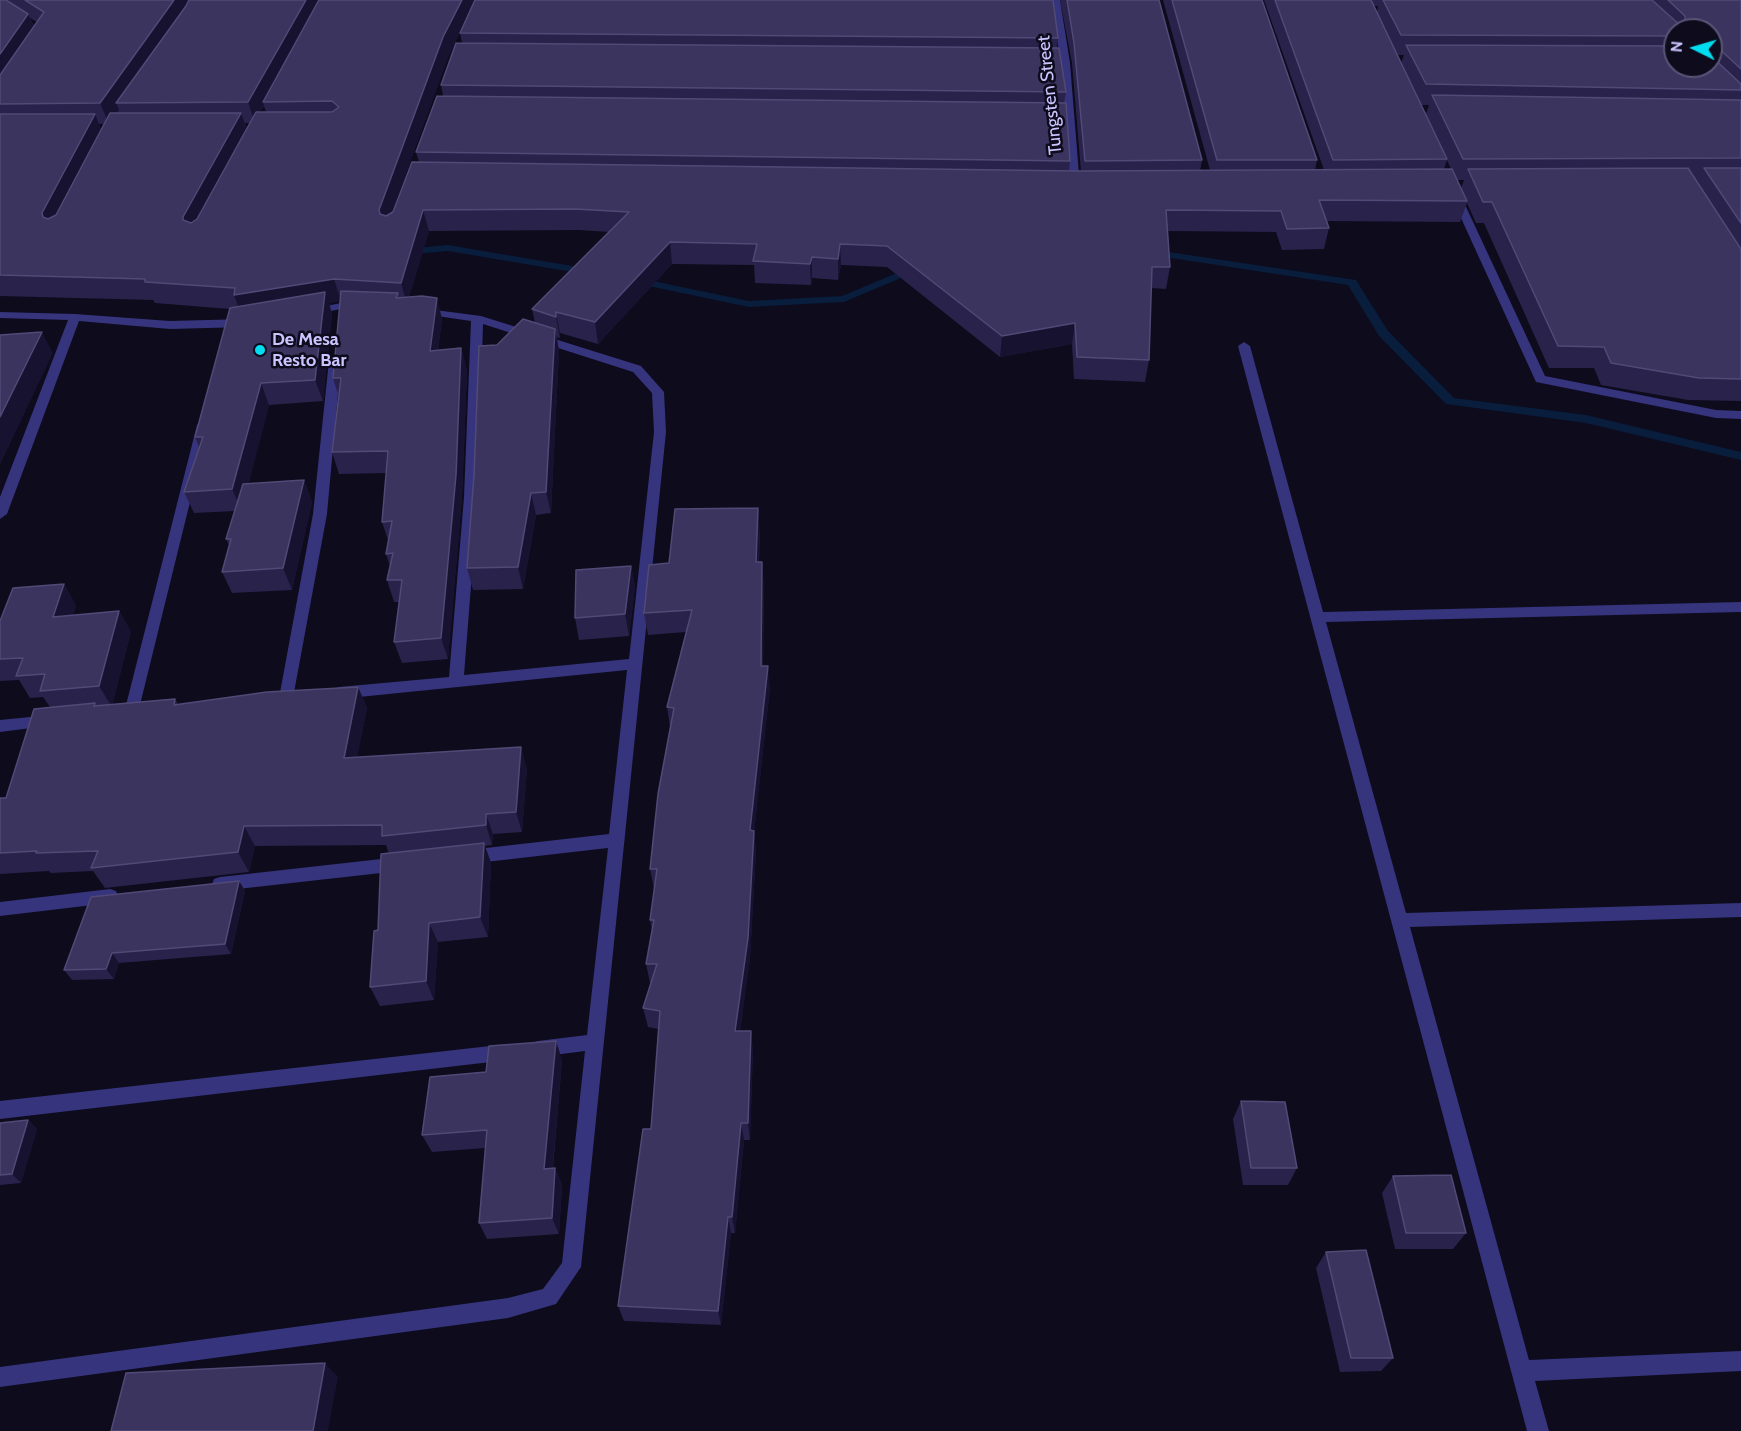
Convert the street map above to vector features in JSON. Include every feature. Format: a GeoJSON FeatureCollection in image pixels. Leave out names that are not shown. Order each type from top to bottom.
{"type":"FeatureCollection","features":[{"type":"Feature","properties":{"kind":"street"},"geometry":{"type":"LineString","coordinates":[[1046,10],[1057,5]]}},
{"type":"Feature","properties":{"kind":"street","name":"Tungsten Street"},"geometry":{"type":"LineString","coordinates":[[1057,5],[1071,118],[1075,187]]}},
{"type":"Feature","properties":{"kind":"street"},"geometry":{"type":"LineString","coordinates":[[1030,63],[1065,63]]}},
{"type":"Feature","properties":{"kind":"street"},"geometry":{"type":"LineString","coordinates":[[1059,118],[1071,118]]}},
{"type":"Feature","properties":{"kind":"street"},"geometry":{"type":"LineString","coordinates":[[1457,185],[1540,379],[1716,414],[1741,415]]}},
{"type":"Feature","properties":{"kind":"street"},"geometry":{"type":"LineString","coordinates":[[1063,187],[1087,187]]}},
{"type":"Feature","properties":{"kind":"street"},"geometry":{"type":"LineString","coordinates":[[299,314],[375,307]]}},
{"type":"Feature","properties":{"kind":"street"},"geometry":{"type":"LineString","coordinates":[[0,1377],[508,1308],[549,1297],[571,1267],[660,432],[658,392],[637,369],[477,318],[409,310]]}},
{"type":"Feature","properties":{"kind":"street"},"geometry":{"type":"LineString","coordinates":[[0,315],[75,317],[226,331],[257,322]]}},
{"type":"Feature","properties":{"kind":"street"},"geometry":{"type":"LineString","coordinates":[[0,514],[75,317]]}},
{"type":"Feature","properties":{"kind":"street"},"geometry":{"type":"LineString","coordinates":[[456,682],[471,497],[477,318]]}},
{"type":"Feature","properties":{"kind":"street"},"geometry":{"type":"LineString","coordinates":[[286,698],[320,514],[337,341]]}},
{"type":"Feature","properties":{"kind":"street"},"geometry":{"type":"LineString","coordinates":[[1244,346],[1538,1431]]}},
{"type":"Feature","properties":{"kind":"street"},"geometry":{"type":"LineString","coordinates":[[131,713],[205,417]]}},
{"type":"Feature","properties":{"kind":"street"},"geometry":{"type":"LineString","coordinates":[[1318,616],[1741,607]]}},
{"type":"Feature","properties":{"kind":"street"},"geometry":{"type":"LineString","coordinates":[[320,695],[635,664]]}},
{"type":"Feature","properties":{"kind":"street"},"geometry":{"type":"LineString","coordinates":[[0,726],[60,720]]}},
{"type":"Feature","properties":{"kind":"street"},"geometry":{"type":"LineString","coordinates":[[451,859],[617,840]]}},
{"type":"Feature","properties":{"kind":"street"},"geometry":{"type":"LineString","coordinates":[[202,886],[415,862]]}},
{"type":"Feature","properties":{"kind":"street"},"geometry":{"type":"LineString","coordinates":[[0,909],[130,894]]}},
{"type":"Feature","properties":{"kind":"street"},"geometry":{"type":"LineString","coordinates":[[1399,920],[1741,910]]}},
{"type":"Feature","properties":{"kind":"street"},"geometry":{"type":"LineString","coordinates":[[0,1110],[594,1042]]}},
{"type":"Feature","properties":{"kind":"street"},"geometry":{"type":"LineString","coordinates":[[1522,1371],[1741,1361]]}},
{"type":"Feature","properties":{"kind":"building"},"geometry":{"type":"Polygon","coordinates":[[[0,0],[6,0],[28,14],[0,54],[0,0]]]}},
{"type":"Feature","properties":{"kind":"building"},"geometry":{"type":"Polygon","coordinates":[[[25,0],[174,0],[100,103],[0,104],[0,75],[44,12],[25,0]]]}},
{"type":"Feature","properties":{"kind":"building"},"geometry":{"type":"Polygon","coordinates":[[[189,0],[306,0],[248,102],[116,103],[186,6],[189,0]]]}},
{"type":"Feature","properties":{"kind":"building"},"geometry":{"type":"Polygon","coordinates":[[[319,0],[462,0],[443,37],[379,210],[380,214],[386,216],[393,212],[412,162],[1077,171],[1452,169],[1467,201],[1319,200],[1329,228],[1287,229],[1281,211],[1166,210],[1170,267],[1152,267],[1149,360],[1077,357],[1075,323],[1002,336],[887,246],[840,244],[838,259],[812,257],[810,264],[753,261],[757,244],[670,242],[595,322],[556,312],[556,317],[532,309],[629,212],[575,209],[423,210],[401,283],[334,279],[234,295],[235,288],[145,282],[145,279],[0,275],[0,114],[95,114],[42,213],[43,217],[48,219],[56,215],[110,113],[241,113],[183,217],[183,220],[191,223],[197,219],[256,112],[332,112],[339,107],[332,101],[263,102],[319,0]]]}},
{"type":"Feature","properties":{"kind":"building"},"geometry":{"type":"Polygon","coordinates":[[[475,0],[1053,0],[1058,38],[460,33],[475,0]]]}},
{"type":"Feature","properties":{"kind":"building"},"geometry":{"type":"Polygon","coordinates":[[[1067,0],[1159,0],[1202,160],[1085,161],[1074,43],[1067,0]]]}},
{"type":"Feature","properties":{"kind":"building"},"geometry":{"type":"Polygon","coordinates":[[[1172,0],[1262,0],[1317,160],[1217,160],[1172,0]]]}},
{"type":"Feature","properties":{"kind":"building"},"geometry":{"type":"Polygon","coordinates":[[[1275,0],[1371,0],[1447,159],[1333,160],[1275,0]]]}},
{"type":"Feature","properties":{"kind":"building"},"geometry":{"type":"Polygon","coordinates":[[[1383,0],[1652,0],[1672,18],[1663,18],[1663,36],[1401,35],[1383,0]]]}},
{"type":"Feature","properties":{"kind":"building"},"geometry":{"type":"Polygon","coordinates":[[[1668,0],[1741,0],[1741,69],[1723,52],[1723,18],[1685,18],[1668,0]]]}},
{"type":"Feature","properties":{"kind":"building"},"geometry":{"type":"Polygon","coordinates":[[[456,43],[1059,48],[1066,92],[441,85],[456,43]]]}},
{"type":"Feature","properties":{"kind":"building"},"geometry":{"type":"Polygon","coordinates":[[[1406,45],[1663,46],[1663,78],[1723,78],[1723,67],[1741,84],[1741,90],[1426,84],[1406,45]]]}},
{"type":"Feature","properties":{"kind":"building"},"geometry":{"type":"Polygon","coordinates":[[[1432,95],[1741,100],[1741,158],[1463,159],[1432,95]]]}},
{"type":"Feature","properties":{"kind":"building"},"geometry":{"type":"Polygon","coordinates":[[[437,96],[1066,103],[1070,161],[416,152],[437,96]]]}},
{"type":"Feature","properties":{"kind":"building"},"geometry":{"type":"Polygon","coordinates":[[[1688,168],[1741,249],[1741,379],[1699,378],[1611,363],[1604,347],[1558,346],[1492,202],[1483,202],[1468,169],[1688,168]]]}},
{"type":"Feature","properties":{"kind":"building"},"geometry":{"type":"Polygon","coordinates":[[[1704,168],[1741,168],[1741,223],[1704,168]]]}},
{"type":"Feature","properties":{"kind":"building"},"geometry":{"type":"Polygon","coordinates":[[[341,291],[398,293],[396,298],[422,296],[437,298],[430,351],[461,348],[456,475],[441,638],[394,642],[402,580],[387,580],[393,553],[386,554],[392,521],[382,522],[388,451],[332,452],[341,378],[333,378],[341,291]]]}},
{"type":"Feature","properties":{"kind":"building"},"geometry":{"type":"Polygon","coordinates":[[[325,292],[315,380],[261,383],[232,489],[184,492],[203,437],[195,437],[230,308],[325,292]]]}},
{"type":"Feature","properties":{"kind":"building"},"geometry":{"type":"Polygon","coordinates":[[[523,319],[555,329],[546,492],[531,493],[518,567],[467,568],[474,475],[479,346],[497,345],[523,319]]]}},
{"type":"Feature","properties":{"kind":"building"},"geometry":{"type":"Polygon","coordinates":[[[42,332],[0,417],[0,335],[42,332]]]}},
{"type":"Feature","properties":{"kind":"building"},"geometry":{"type":"Polygon","coordinates":[[[304,480],[283,568],[222,572],[231,539],[226,539],[243,484],[304,480]]]}},
{"type":"Feature","properties":{"kind":"building"},"geometry":{"type":"Polygon","coordinates":[[[758,508],[756,562],[762,562],[761,666],[768,666],[750,830],[754,831],[748,938],[735,1031],[751,1031],[748,1123],[741,1123],[732,1217],[728,1217],[718,1311],[618,1306],[643,1129],[651,1129],[660,1011],[643,1008],[657,964],[646,964],[654,920],[650,920],[657,869],[650,869],[658,794],[674,708],[667,707],[692,610],[644,613],[649,565],[669,563],[675,509],[758,508]]]}},
{"type":"Feature","properties":{"kind":"building"},"geometry":{"type":"Polygon","coordinates":[[[631,566],[625,614],[575,618],[576,570],[631,566]]]}},
{"type":"Feature","properties":{"kind":"building"},"geometry":{"type":"Polygon","coordinates":[[[64,584],[53,617],[119,611],[99,686],[40,691],[45,674],[16,676],[23,658],[0,659],[0,621],[13,588],[64,584]]]}},
{"type":"Feature","properties":{"kind":"building"},"geometry":{"type":"Polygon","coordinates":[[[358,687],[344,758],[521,747],[516,812],[486,814],[486,825],[382,836],[382,825],[244,826],[238,852],[91,868],[98,851],[0,853],[0,798],[6,798],[34,709],[175,699],[174,705],[267,692],[358,687]]]}},
{"type":"Feature","properties":{"kind":"building"},"geometry":{"type":"Polygon","coordinates":[[[484,843],[480,917],[429,923],[426,981],[370,987],[374,931],[378,930],[381,854],[484,843]]]}},
{"type":"Feature","properties":{"kind":"building"},"geometry":{"type":"Polygon","coordinates":[[[239,881],[225,944],[112,953],[106,969],[64,970],[91,897],[239,881]]]}},
{"type":"Feature","properties":{"kind":"building"},"geometry":{"type":"Polygon","coordinates":[[[556,1041],[544,1169],[555,1168],[552,1218],[479,1223],[487,1130],[422,1135],[430,1077],[486,1072],[489,1046],[556,1041]]]}},
{"type":"Feature","properties":{"kind":"building"},"geometry":{"type":"Polygon","coordinates":[[[1241,1101],[1285,1102],[1297,1168],[1251,1168],[1241,1101]]]}},
{"type":"Feature","properties":{"kind":"building"},"geometry":{"type":"Polygon","coordinates":[[[28,1120],[12,1174],[0,1175],[0,1123],[28,1120]]]}},
{"type":"Feature","properties":{"kind":"building"},"geometry":{"type":"Polygon","coordinates":[[[1451,1175],[1466,1233],[1406,1233],[1393,1176],[1451,1175]]]}},
{"type":"Feature","properties":{"kind":"building"},"geometry":{"type":"Polygon","coordinates":[[[1366,1250],[1393,1358],[1351,1358],[1326,1252],[1366,1250]]]}},
{"type":"Feature","properties":{"kind":"building"},"geometry":{"type":"Polygon","coordinates":[[[325,1363],[313,1431],[111,1431],[126,1373],[325,1363]]]}},
{"type":"Feature","properties":{"kind":"waterway"},"geometry":{"type":"LineString","coordinates":[[403,252],[448,248],[590,272]]}},
{"type":"Feature","properties":{"kind":"waterway"},"geometry":{"type":"LineString","coordinates":[[1149,252],[1352,282],[1383,333],[1450,401],[1586,419],[1741,456]]}},
{"type":"Feature","properties":{"kind":"waterway"},"geometry":{"type":"LineString","coordinates":[[634,280],[749,304],[844,299],[916,268]]}},
{"type":"Feature","properties":{"kind":"place","name":"De Mesa Resto Bar"},"geometry":{"type":"Point","coordinates":[260,350]}}]}
